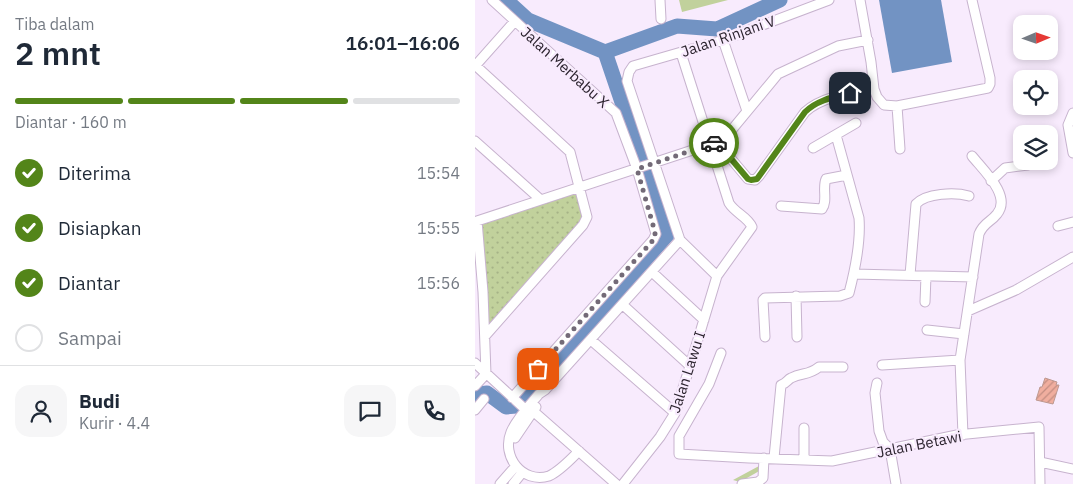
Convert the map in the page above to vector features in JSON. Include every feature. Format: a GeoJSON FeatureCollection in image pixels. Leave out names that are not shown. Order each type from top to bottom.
{"type":"FeatureCollection","features":[{"type":"Feature","properties":{"kind":"street","name":"Jalan Merbabu X"},"geometry":{"type":"LineString","coordinates":[[492,0],[616,113],[639,169],[655,232],[655,238],[514,399]]}},
{"type":"Feature","properties":{"kind":"street"},"geometry":{"type":"LineString","coordinates":[[661,0],[661,19]]}},
{"type":"Feature","properties":{"kind":"street","name":"Jalan Rinjani V"},"geometry":{"type":"LineString","coordinates":[[652,164],[627,81],[633,66],[723,40],[829,0]]}},
{"type":"Feature","properties":{"kind":"street"},"geometry":{"type":"LineString","coordinates":[[861,0],[874,89],[877,97],[884,105],[897,106],[988,88],[990,84],[989,78],[972,0]]}},
{"type":"Feature","properties":{"kind":"street"},"geometry":{"type":"LineString","coordinates":[[485,336],[583,225],[586,214],[570,152],[475,65],[515,21]]}},
{"type":"Feature","properties":{"kind":"street"},"geometry":{"type":"LineString","coordinates":[[723,40],[747,111]]}},
{"type":"Feature","properties":{"kind":"street"},"geometry":{"type":"LineString","coordinates":[[475,386],[486,374],[483,292],[476,220],[639,169],[725,138],[773,78],[782,71],[838,46],[868,40]]}},
{"type":"Feature","properties":{"kind":"street"},"geometry":{"type":"LineString","coordinates":[[681,53],[714,143],[748,179],[755,180],[759,176],[811,106],[850,93],[874,89]]}},
{"type":"Feature","properties":{"kind":"street"},"geometry":{"type":"LineString","coordinates":[[897,106],[900,149]]}},
{"type":"Feature","properties":{"kind":"street"},"geometry":{"type":"LineString","coordinates":[[1073,113],[1068,125],[1073,154]]}},
{"type":"Feature","properties":{"kind":"street"},"geometry":{"type":"LineString","coordinates":[[813,148],[856,123]]}},
{"type":"Feature","properties":{"kind":"street"},"geometry":{"type":"LineString","coordinates":[[765,337],[765,298],[844,296],[849,293],[854,274],[859,218],[836,135]]}},
{"type":"Feature","properties":{"kind":"street"},"geometry":{"type":"LineString","coordinates":[[475,141],[541,200]]}},
{"type":"Feature","properties":{"kind":"street","name":"Jalan Lawu I"},"geometry":{"type":"LineString","coordinates":[[623,484],[660,437],[675,413],[717,276],[752,227],[749,222],[734,211],[729,203],[714,143]]}},
{"type":"Feature","properties":{"kind":"street"},"geometry":{"type":"LineString","coordinates":[[963,435],[960,360],[973,276],[982,228],[997,214],[1001,206],[1001,194],[972,156]]}},
{"type":"Feature","properties":{"kind":"street"},"geometry":{"type":"LineString","coordinates":[[652,164],[680,240],[717,276]]}},
{"type":"Feature","properties":{"kind":"street"},"geometry":{"type":"LineString","coordinates":[[991,181],[1005,168],[1013,167]]}},
{"type":"Feature","properties":{"kind":"street"},"geometry":{"type":"LineString","coordinates":[[781,206],[822,209],[825,204],[824,183],[826,179],[847,175]]}},
{"type":"Feature","properties":{"kind":"street"},"geometry":{"type":"LineString","coordinates":[[910,275],[916,204],[919,200],[941,194],[959,193],[969,196]]}},
{"type":"Feature","properties":{"kind":"street"},"geometry":{"type":"LineString","coordinates":[[1058,226],[1073,222]]}},
{"type":"Feature","properties":{"kind":"street"},"geometry":{"type":"LineString","coordinates":[[513,484],[516,467],[517,434],[527,410],[544,396],[545,390],[680,240]]}},
{"type":"Feature","properties":{"kind":"street"},"geometry":{"type":"LineString","coordinates":[[968,311],[1016,290],[1073,257]]}},
{"type":"Feature","properties":{"kind":"street"},"geometry":{"type":"LineString","coordinates":[[652,272],[704,320]]}},
{"type":"Feature","properties":{"kind":"street"},"geometry":{"type":"LineString","coordinates":[[854,274],[973,276]]}},
{"type":"Feature","properties":{"kind":"street"},"geometry":{"type":"LineString","coordinates":[[925,302],[926,276]]}},
{"type":"Feature","properties":{"kind":"street"},"geometry":{"type":"LineString","coordinates":[[475,285],[483,292]]}},
{"type":"Feature","properties":{"kind":"street"},"geometry":{"type":"LineString","coordinates":[[795,296],[797,337]]}},
{"type":"Feature","properties":{"kind":"street"},"geometry":{"type":"LineString","coordinates":[[623,305],[690,366]]}},
{"type":"Feature","properties":{"kind":"street"},"geometry":{"type":"LineString","coordinates":[[927,330],[964,334]]}},
{"type":"Feature","properties":{"kind":"street"},"geometry":{"type":"LineString","coordinates":[[591,340],[675,413]]}},
{"type":"Feature","properties":{"kind":"street","name":"Jalan Betawi"},"geometry":{"type":"LineString","coordinates":[[721,353],[709,384],[679,436],[679,454],[832,460],[931,440],[1039,427],[1040,484]]}},
{"type":"Feature","properties":{"kind":"street"},"geometry":{"type":"LineString","coordinates":[[882,366],[960,360]]}},
{"type":"Feature","properties":{"kind":"street"},"geometry":{"type":"LineString","coordinates":[[475,363],[514,399],[579,451],[616,484]]}},
{"type":"Feature","properties":{"kind":"street"},"geometry":{"type":"LineString","coordinates":[[774,458],[781,385],[787,383],[790,378],[814,372],[819,366],[843,367]]}},
{"type":"Feature","properties":{"kind":"street"},"geometry":{"type":"LineString","coordinates":[[877,383],[875,393],[879,431],[883,442],[890,449],[896,484]]}},
{"type":"Feature","properties":{"kind":"street"},"geometry":{"type":"LineString","coordinates":[[475,410],[484,399]]}},
{"type":"Feature","properties":{"kind":"street"},"geometry":{"type":"LineString","coordinates":[[804,428],[804,460]]}},
{"type":"Feature","properties":{"kind":"street"},"geometry":{"type":"LineString","coordinates":[[516,467],[533,477],[549,476],[566,464],[579,451]]}},
{"type":"Feature","properties":{"kind":"street"},"geometry":{"type":"LineString","coordinates":[[742,484],[758,482],[763,478],[764,458]]}},
{"type":"Feature","properties":{"kind":"street"},"geometry":{"type":"LineString","coordinates":[[1040,462],[1073,469]]}},
{"type":"Feature","properties":{"kind":"street"},"geometry":{"type":"LineString","coordinates":[[499,484],[516,467]]}},
{"type":"Feature","properties":{"kind":"green space"},"geometry":{"type":"Polygon","coordinates":[[[679,0],[728,0],[682,12],[679,0]]]}},
{"type":"Feature","properties":{"kind":"green space"},"geometry":{"type":"Polygon","coordinates":[[[577,192],[583,219],[489,327],[480,223],[577,192]]]}},
{"type":"Feature","properties":{"kind":"green space"},"geometry":{"type":"Polygon","coordinates":[[[759,466],[761,470],[740,482],[733,480],[759,466]]]}},
{"type":"Feature","properties":{"kind":"water"},"geometry":{"type":"Polygon","coordinates":[[[879,0],[941,0],[952,62],[892,73],[879,0]]]}},
{"type":"Feature","properties":{"kind":"building"},"geometry":{"type":"Polygon","coordinates":[[[1045,378],[1057,382],[1056,385],[1059,385],[1053,404],[1036,400],[1045,378]]]}},
{"type":"Feature","properties":{"kind":"waterway"},"geometry":{"type":"LineString","coordinates":[[475,398],[479,394],[487,393],[506,407],[516,406],[667,235],[605,52],[528,20],[506,0]]}},
{"type":"Feature","properties":{"kind":"waterway"},"geometry":{"type":"LineString","coordinates":[[605,52],[677,26],[717,29],[780,0]]}},
{"type":"Feature","properties":{"kind":"way so far"},"geometry":{"type":"LineString","coordinates":[[538,369],[655,238],[655,232],[637,169],[714,143]]}},
{"type":"Feature","properties":{"kind":"route"},"geometry":{"type":"LineString","coordinates":[[714,143],[717,142],[748,179],[757,179],[811,106],[850,93]]}}]}
